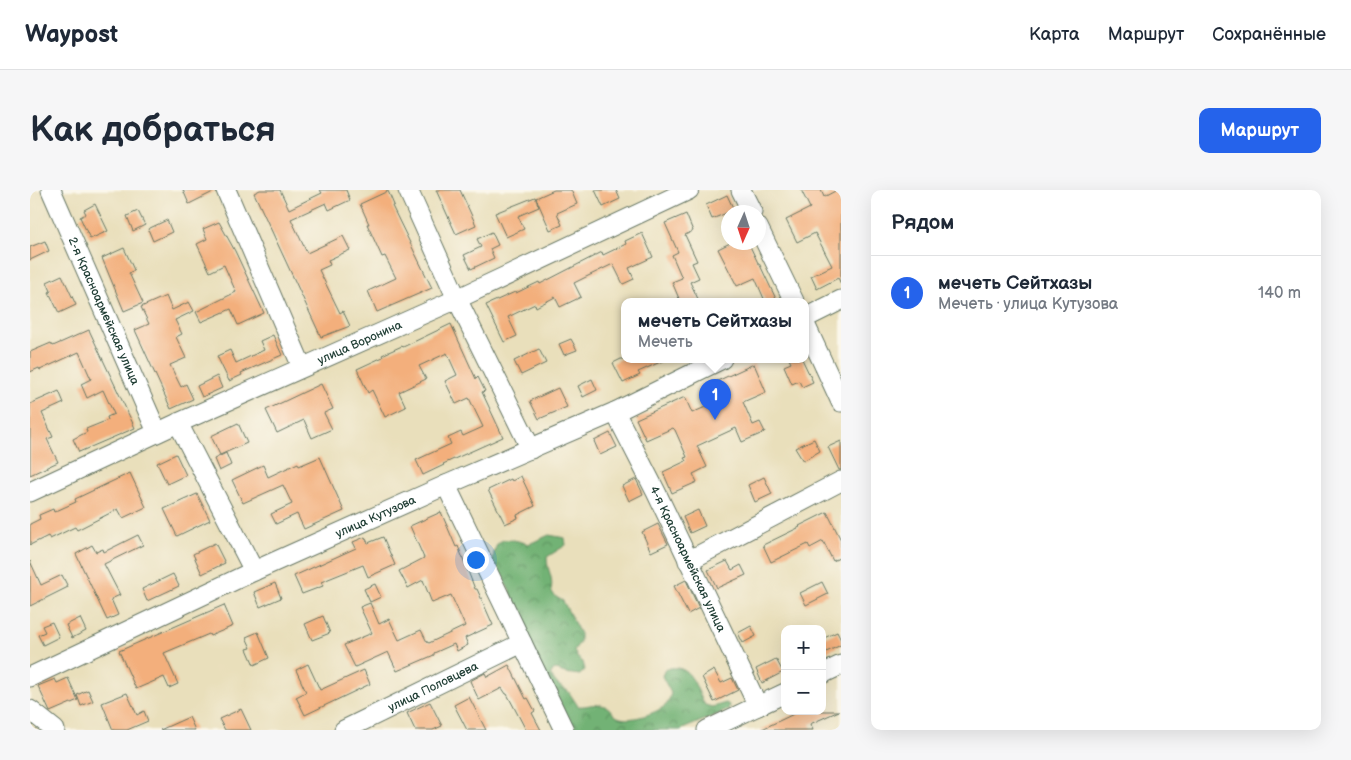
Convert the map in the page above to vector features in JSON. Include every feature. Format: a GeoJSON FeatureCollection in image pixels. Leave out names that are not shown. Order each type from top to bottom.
{"type":"FeatureCollection","features":[{"type":"Feature","properties":{"kind":"street","name":"2-я Красноармейская улица"},"geometry":{"type":"LineString","coordinates":[[51,190],[157,432]]}},
{"type":"Feature","properties":{"kind":"street"},"geometry":{"type":"LineString","coordinates":[[226,190],[302,367]]}},
{"type":"Feature","properties":{"kind":"street"},"geometry":{"type":"LineString","coordinates":[[408,190],[457,299],[531,449]]}},
{"type":"Feature","properties":{"kind":"street","name":"улица Воронина"},"geometry":{"type":"LineString","coordinates":[[30,492],[157,432],[457,299],[689,190]]}},
{"type":"Feature","properties":{"kind":"street"},"geometry":{"type":"LineString","coordinates":[[741,190],[748,205]]}},
{"type":"Feature","properties":{"kind":"street"},"geometry":{"type":"LineString","coordinates":[[766,243],[793,298]]}},
{"type":"Feature","properties":{"kind":"street"},"geometry":{"type":"LineString","coordinates":[[809,316],[841,300]]}},
{"type":"Feature","properties":{"kind":"street"},"geometry":{"type":"LineString","coordinates":[[809,333],[841,402]]}},
{"type":"Feature","properties":{"kind":"street","name":"улица Кутузова"},"geometry":{"type":"LineString","coordinates":[[30,678],[254,571],[614,412],[714,363]]}},
{"type":"Feature","properties":{"kind":"street","name":"4-я Красноармейская улица"},"geometry":{"type":"LineString","coordinates":[[614,412],[656,492],[758,706]]}},
{"type":"Feature","properties":{"kind":"street"},"geometry":{"type":"LineString","coordinates":[[178,423],[254,571]]}},
{"type":"Feature","properties":{"kind":"street"},"geometry":{"type":"LineString","coordinates":[[688,561],[841,481]]}},
{"type":"Feature","properties":{"kind":"street"},"geometry":{"type":"LineString","coordinates":[[446,485],[564,730]]}},
{"type":"Feature","properties":{"kind":"street","name":"улица Половцева"},"geometry":{"type":"LineString","coordinates":[[344,730],[522,643]]}},
{"type":"Feature","properties":{"kind":"street"},"geometry":{"type":"LineString","coordinates":[[826,672],[841,665]]}},
{"type":"Feature","properties":{"kind":"street"},"geometry":{"type":"LineString","coordinates":[[707,730],[781,695]]}},
{"type":"Feature","properties":{"kind":"street"},"geometry":{"type":"LineString","coordinates":[[30,710],[55,730]]}},
{"type":"Feature","properties":{"kind":"green space"},"geometry":{"type":"Polygon","coordinates":[[[549,535],[565,538],[566,545],[547,557],[552,581],[551,591],[563,601],[580,634],[580,642],[574,650],[577,657],[583,662],[585,670],[580,675],[554,669],[550,675],[558,685],[568,691],[578,706],[595,704],[604,706],[609,708],[616,716],[627,719],[650,714],[668,703],[671,693],[662,676],[665,669],[674,668],[682,669],[687,673],[705,705],[712,707],[726,703],[729,705],[728,710],[680,730],[569,730],[519,622],[510,590],[492,566],[495,549],[502,541],[512,540],[529,544],[549,535]]]}},
{"type":"Feature","properties":{"kind":"building"},"geometry":{"type":"Polygon","coordinates":[[[183,190],[215,190],[215,191],[189,204],[183,190]]]}},
{"type":"Feature","properties":{"kind":"building"},"geometry":{"type":"Polygon","coordinates":[[[260,190],[280,190],[289,209],[322,193],[320,190],[346,190],[350,200],[329,210],[326,203],[291,219],[307,253],[343,236],[350,250],[328,260],[330,265],[319,270],[340,313],[343,311],[350,326],[321,337],[254,193],[260,190]]]}},
{"type":"Feature","properties":{"kind":"building"},"geometry":{"type":"Polygon","coordinates":[[[436,190],[460,190],[476,225],[456,234],[436,190]]]}},
{"type":"Feature","properties":{"kind":"building"},"geometry":{"type":"Polygon","coordinates":[[[554,190],[571,190],[577,204],[557,213],[562,225],[550,230],[536,198],[554,190]]]}},
{"type":"Feature","properties":{"kind":"building"},"geometry":{"type":"Polygon","coordinates":[[[595,190],[616,190],[620,199],[603,207],[595,190]]]}},
{"type":"Feature","properties":{"kind":"building"},"geometry":{"type":"Polygon","coordinates":[[[801,190],[821,190],[824,197],[837,190],[841,190],[841,284],[838,278],[817,289],[811,276],[832,266],[815,233],[797,242],[786,220],[810,208],[801,190]]]}},
{"type":"Feature","properties":{"kind":"building"},"geometry":{"type":"Polygon","coordinates":[[[388,191],[394,205],[392,206],[432,288],[377,312],[368,291],[396,278],[385,256],[382,257],[360,204],[388,191]]]}},
{"type":"Feature","properties":{"kind":"building"},"geometry":{"type":"Polygon","coordinates":[[[727,195],[732,205],[721,205],[721,215],[712,219],[706,205],[727,195]]]}},
{"type":"Feature","properties":{"kind":"building"},"geometry":{"type":"Polygon","coordinates":[[[535,197],[539,207],[518,216],[524,229],[506,237],[495,213],[535,197]]]}},
{"type":"Feature","properties":{"kind":"building"},"geometry":{"type":"Polygon","coordinates":[[[95,204],[108,231],[90,239],[80,217],[86,214],[84,210],[95,204]]]}},
{"type":"Feature","properties":{"kind":"building"},"geometry":{"type":"Polygon","coordinates":[[[138,211],[145,225],[133,231],[127,216],[138,211]]]}},
{"type":"Feature","properties":{"kind":"building"},"geometry":{"type":"Polygon","coordinates":[[[686,214],[693,231],[685,235],[697,261],[692,263],[699,278],[690,282],[698,298],[679,298],[672,282],[682,278],[672,255],[678,252],[665,223],[686,214]]]}},
{"type":"Feature","properties":{"kind":"building"},"geometry":{"type":"Polygon","coordinates":[[[167,220],[172,232],[153,241],[148,229],[167,220]]]}},
{"type":"Feature","properties":{"kind":"building"},"geometry":{"type":"Polygon","coordinates":[[[219,222],[264,313],[238,325],[231,309],[201,322],[196,312],[236,292],[224,265],[210,272],[197,244],[207,239],[203,229],[219,222]]]}},
{"type":"Feature","properties":{"kind":"building"},"geometry":{"type":"Polygon","coordinates":[[[492,232],[498,245],[490,249],[494,258],[471,269],[464,255],[481,247],[477,239],[492,232]]]}},
{"type":"Feature","properties":{"kind":"building"},"geometry":{"type":"Polygon","coordinates":[[[642,233],[653,257],[629,268],[634,279],[623,284],[613,264],[586,277],[574,283],[581,297],[560,307],[555,297],[536,307],[535,304],[508,317],[517,336],[504,342],[486,305],[539,282],[540,284],[602,252],[603,255],[626,244],[625,241],[642,233]]]}},
{"type":"Feature","properties":{"kind":"building"},"geometry":{"type":"Polygon","coordinates":[[[45,241],[49,251],[30,260],[30,247],[45,241]]]}},
{"type":"Feature","properties":{"kind":"building"},"geometry":{"type":"Polygon","coordinates":[[[124,248],[134,270],[129,273],[143,303],[124,311],[102,258],[124,248]]]}},
{"type":"Feature","properties":{"kind":"building"},"geometry":{"type":"Polygon","coordinates":[[[721,248],[721,250],[752,250],[776,298],[764,298],[755,278],[737,286],[718,249],[721,248]]]}},
{"type":"Feature","properties":{"kind":"building"},"geometry":{"type":"Polygon","coordinates":[[[62,275],[76,305],[59,313],[49,292],[51,291],[47,282],[62,275]]]}},
{"type":"Feature","properties":{"kind":"building"},"geometry":{"type":"Polygon","coordinates":[[[166,296],[172,310],[189,302],[194,311],[175,320],[182,334],[176,337],[186,358],[170,365],[181,387],[186,384],[193,399],[171,409],[135,330],[149,324],[141,307],[166,296]]]}},
{"type":"Feature","properties":{"kind":"building"},"geometry":{"type":"Polygon","coordinates":[[[451,324],[476,379],[478,377],[485,391],[482,392],[503,437],[423,475],[416,460],[451,444],[448,438],[461,432],[463,436],[483,427],[469,398],[456,404],[445,381],[457,375],[447,353],[419,366],[426,379],[399,392],[406,407],[385,417],[372,390],[368,393],[357,369],[383,357],[382,355],[451,324]]]}},
{"type":"Feature","properties":{"kind":"building"},"geometry":{"type":"Polygon","coordinates":[[[89,330],[135,428],[79,452],[73,439],[87,432],[86,429],[108,420],[107,417],[114,414],[103,390],[87,398],[81,384],[91,379],[79,352],[40,370],[39,368],[30,372],[30,352],[51,343],[53,346],[89,330]]]}},
{"type":"Feature","properties":{"kind":"building"},"geometry":{"type":"Polygon","coordinates":[[[273,335],[282,355],[241,373],[242,375],[229,381],[217,356],[230,350],[236,363],[264,350],[260,341],[273,335]]]}},
{"type":"Feature","properties":{"kind":"building"},"geometry":{"type":"Polygon","coordinates":[[[571,339],[577,350],[564,355],[559,344],[571,339]]]}},
{"type":"Feature","properties":{"kind":"building"},"geometry":{"type":"Polygon","coordinates":[[[539,349],[546,363],[521,375],[514,361],[539,349]]]}},
{"type":"Feature","properties":{"kind":"building"},"geometry":{"type":"Polygon","coordinates":[[[621,359],[621,363],[658,363],[638,372],[640,375],[623,383],[613,363],[621,359]]]}},
{"type":"Feature","properties":{"kind":"building"},"geometry":{"type":"Polygon","coordinates":[[[791,363],[804,363],[813,382],[802,387],[799,381],[792,384],[784,366],[791,363]]]}},
{"type":"Feature","properties":{"kind":"building"},"geometry":{"type":"Polygon","coordinates":[[[754,364],[766,392],[743,402],[753,425],[760,422],[765,432],[742,442],[736,428],[697,446],[707,467],[693,474],[697,482],[672,493],[663,472],[686,461],[684,458],[687,457],[675,430],[673,428],[646,440],[636,419],[685,397],[692,413],[721,400],[713,383],[754,364]]]}},
{"type":"Feature","properties":{"kind":"building"},"geometry":{"type":"Polygon","coordinates":[[[217,376],[222,388],[202,397],[197,386],[217,376]]]}},
{"type":"Feature","properties":{"kind":"building"},"geometry":{"type":"Polygon","coordinates":[[[592,379],[597,390],[583,397],[578,386],[592,379]]]}},
{"type":"Feature","properties":{"kind":"building"},"geometry":{"type":"Polygon","coordinates":[[[321,384],[333,409],[324,413],[332,429],[312,438],[304,420],[277,433],[266,410],[321,384]]]}},
{"type":"Feature","properties":{"kind":"building"},"geometry":{"type":"Polygon","coordinates":[[[558,388],[567,407],[539,419],[530,401],[558,388]]]}},
{"type":"Feature","properties":{"kind":"building"},"geometry":{"type":"Polygon","coordinates":[[[59,391],[64,403],[42,413],[53,437],[47,439],[58,462],[30,475],[30,404],[59,391]]]}},
{"type":"Feature","properties":{"kind":"building"},"geometry":{"type":"Polygon","coordinates":[[[238,423],[247,443],[220,455],[211,436],[238,423]]]}},
{"type":"Feature","properties":{"kind":"building"},"geometry":{"type":"Polygon","coordinates":[[[610,433],[617,447],[600,455],[594,441],[610,433]]]}},
{"type":"Feature","properties":{"kind":"building"},"geometry":{"type":"Polygon","coordinates":[[[814,439],[820,451],[803,461],[795,448],[814,439]]]}},
{"type":"Feature","properties":{"kind":"building"},"geometry":{"type":"Polygon","coordinates":[[[841,441],[841,470],[839,470],[828,447],[841,441]]]}},
{"type":"Feature","properties":{"kind":"building"},"geometry":{"type":"Polygon","coordinates":[[[226,453],[231,465],[219,471],[214,459],[226,453]]]}},
{"type":"Feature","properties":{"kind":"building"},"geometry":{"type":"Polygon","coordinates":[[[176,454],[186,475],[167,484],[157,463],[176,454]]]}},
{"type":"Feature","properties":{"kind":"building"},"geometry":{"type":"Polygon","coordinates":[[[320,457],[344,511],[304,529],[297,514],[276,524],[271,514],[292,504],[283,485],[243,503],[232,480],[263,465],[268,477],[298,463],[299,466],[320,457]]]}},
{"type":"Feature","properties":{"kind":"building"},"geometry":{"type":"Polygon","coordinates":[[[130,473],[146,507],[123,518],[118,509],[77,530],[75,527],[50,539],[48,536],[30,545],[30,524],[40,519],[39,515],[53,509],[54,512],[76,502],[75,499],[130,473]]]}},
{"type":"Feature","properties":{"kind":"building"},"geometry":{"type":"Polygon","coordinates":[[[521,476],[535,506],[517,515],[518,518],[505,524],[488,490],[521,476]]]}},
{"type":"Feature","properties":{"kind":"building"},"geometry":{"type":"Polygon","coordinates":[[[764,477],[772,494],[755,502],[748,485],[764,477]]]}},
{"type":"Feature","properties":{"kind":"building"},"geometry":{"type":"Polygon","coordinates":[[[636,479],[643,494],[629,501],[622,486],[636,479]]]}},
{"type":"Feature","properties":{"kind":"building"},"geometry":{"type":"Polygon","coordinates":[[[197,494],[210,520],[177,536],[164,509],[197,494]]]}},
{"type":"Feature","properties":{"kind":"building"},"geometry":{"type":"Polygon","coordinates":[[[698,510],[705,526],[690,533],[683,517],[698,510]]]}},
{"type":"Feature","properties":{"kind":"building"},"geometry":{"type":"Polygon","coordinates":[[[441,512],[493,625],[465,638],[468,645],[457,651],[454,644],[397,671],[388,652],[355,667],[344,645],[372,633],[360,607],[370,603],[379,624],[389,619],[399,640],[421,630],[429,643],[465,626],[451,595],[432,603],[423,580],[408,588],[399,571],[424,558],[410,526],[441,512]]]}},
{"type":"Feature","properties":{"kind":"building"},"geometry":{"type":"Polygon","coordinates":[[[827,512],[841,540],[841,557],[833,561],[823,541],[810,548],[808,544],[771,562],[763,545],[827,512]]]}},
{"type":"Feature","properties":{"kind":"building"},"geometry":{"type":"Polygon","coordinates":[[[658,524],[668,544],[651,552],[642,532],[658,524]]]}},
{"type":"Feature","properties":{"kind":"building"},"geometry":{"type":"Polygon","coordinates":[[[138,535],[143,545],[104,564],[120,595],[111,599],[118,615],[107,620],[76,554],[92,545],[96,552],[103,549],[104,552],[138,535]]]}},
{"type":"Feature","properties":{"kind":"building"},"geometry":{"type":"Polygon","coordinates":[[[365,537],[368,543],[383,537],[395,565],[368,577],[363,565],[321,582],[323,586],[302,594],[294,576],[356,548],[353,542],[365,537]]]}},
{"type":"Feature","properties":{"kind":"building"},"geometry":{"type":"Polygon","coordinates":[[[215,543],[225,563],[202,574],[193,554],[215,543]]]}},
{"type":"Feature","properties":{"kind":"building"},"geometry":{"type":"Polygon","coordinates":[[[30,561],[41,585],[62,575],[68,587],[30,606],[30,561]]]}},
{"type":"Feature","properties":{"kind":"building"},"geometry":{"type":"Polygon","coordinates":[[[727,561],[732,570],[741,565],[746,575],[717,588],[708,570],[727,561]]]}},
{"type":"Feature","properties":{"kind":"building"},"geometry":{"type":"Polygon","coordinates":[[[173,574],[179,586],[147,601],[142,589],[173,574]]]}},
{"type":"Feature","properties":{"kind":"building"},"geometry":{"type":"Polygon","coordinates":[[[686,580],[699,608],[688,614],[674,586],[686,580]]]}},
{"type":"Feature","properties":{"kind":"building"},"geometry":{"type":"Polygon","coordinates":[[[822,582],[828,594],[806,605],[800,593],[822,582]]]}},
{"type":"Feature","properties":{"kind":"building"},"geometry":{"type":"Polygon","coordinates":[[[275,583],[281,598],[260,607],[254,592],[275,583]]]}},
{"type":"Feature","properties":{"kind":"building"},"geometry":{"type":"Polygon","coordinates":[[[375,584],[381,597],[370,602],[364,589],[375,584]]]}},
{"type":"Feature","properties":{"kind":"building"},"geometry":{"type":"Polygon","coordinates":[[[224,605],[233,626],[164,653],[178,684],[169,688],[164,677],[136,689],[119,651],[224,605]]]}},
{"type":"Feature","properties":{"kind":"building"},"geometry":{"type":"Polygon","coordinates":[[[323,616],[330,633],[312,640],[305,624],[323,616]]]}},
{"type":"Feature","properties":{"kind":"building"},"geometry":{"type":"Polygon","coordinates":[[[80,618],[86,631],[72,638],[66,625],[80,618]]]}},
{"type":"Feature","properties":{"kind":"building"},"geometry":{"type":"Polygon","coordinates":[[[52,622],[59,637],[43,645],[38,635],[45,632],[42,626],[52,622]]]}},
{"type":"Feature","properties":{"kind":"building"},"geometry":{"type":"Polygon","coordinates":[[[751,626],[756,636],[743,643],[738,633],[751,626]]]}},
{"type":"Feature","properties":{"kind":"building"},"geometry":{"type":"Polygon","coordinates":[[[258,632],[269,658],[254,665],[247,649],[251,648],[246,637],[258,632]]]}},
{"type":"Feature","properties":{"kind":"building"},"geometry":{"type":"Polygon","coordinates":[[[837,632],[841,645],[826,652],[826,637],[837,632]]]}},
{"type":"Feature","properties":{"kind":"building"},"geometry":{"type":"Polygon","coordinates":[[[776,659],[781,668],[781,673],[762,683],[756,669],[776,659]]]}},
{"type":"Feature","properties":{"kind":"building"},"geometry":{"type":"Polygon","coordinates":[[[308,664],[320,690],[364,670],[370,684],[305,715],[296,697],[306,692],[296,670],[308,664]]]}},
{"type":"Feature","properties":{"kind":"building"},"geometry":{"type":"Polygon","coordinates":[[[509,665],[526,699],[528,698],[535,711],[532,713],[541,730],[526,730],[502,688],[479,700],[470,681],[485,673],[487,677],[509,665]]]}},
{"type":"Feature","properties":{"kind":"building"},"geometry":{"type":"Polygon","coordinates":[[[714,670],[721,683],[732,678],[738,690],[714,702],[702,677],[714,670]]]}},
{"type":"Feature","properties":{"kind":"building"},"geometry":{"type":"Polygon","coordinates":[[[68,678],[78,700],[50,712],[38,686],[55,679],[57,683],[68,678]]]}},
{"type":"Feature","properties":{"kind":"building"},"geometry":{"type":"Polygon","coordinates":[[[88,690],[93,701],[81,706],[77,695],[88,690]]]}},
{"type":"Feature","properties":{"kind":"building"},"geometry":{"type":"Polygon","coordinates":[[[127,693],[137,715],[144,711],[148,721],[127,730],[113,730],[102,703],[127,693]]]}},
{"type":"Feature","properties":{"kind":"building"},"geometry":{"type":"Polygon","coordinates":[[[469,697],[486,730],[467,730],[454,705],[469,697]]]}},
{"type":"Feature","properties":{"kind":"building"},"geometry":{"type":"Polygon","coordinates":[[[430,702],[442,726],[433,730],[415,730],[407,713],[430,702]]]}},
{"type":"Feature","properties":{"kind":"building"},"geometry":{"type":"Polygon","coordinates":[[[241,709],[251,730],[225,730],[219,719],[241,709]]]}},
{"type":"Feature","properties":{"kind":"building"},"geometry":{"type":"Polygon","coordinates":[[[826,711],[839,711],[810,724],[813,730],[760,730],[792,715],[826,715],[826,711]]]}},
{"type":"Feature","properties":{"kind":"building"},"geometry":{"type":"Polygon","coordinates":[[[189,717],[195,730],[160,730],[189,717]]]}},
{"type":"Feature","properties":{"kind":"place","name":"мечеть Сейтхазы"},"geometry":{"type":"Point","coordinates":[715,420]}}]}
